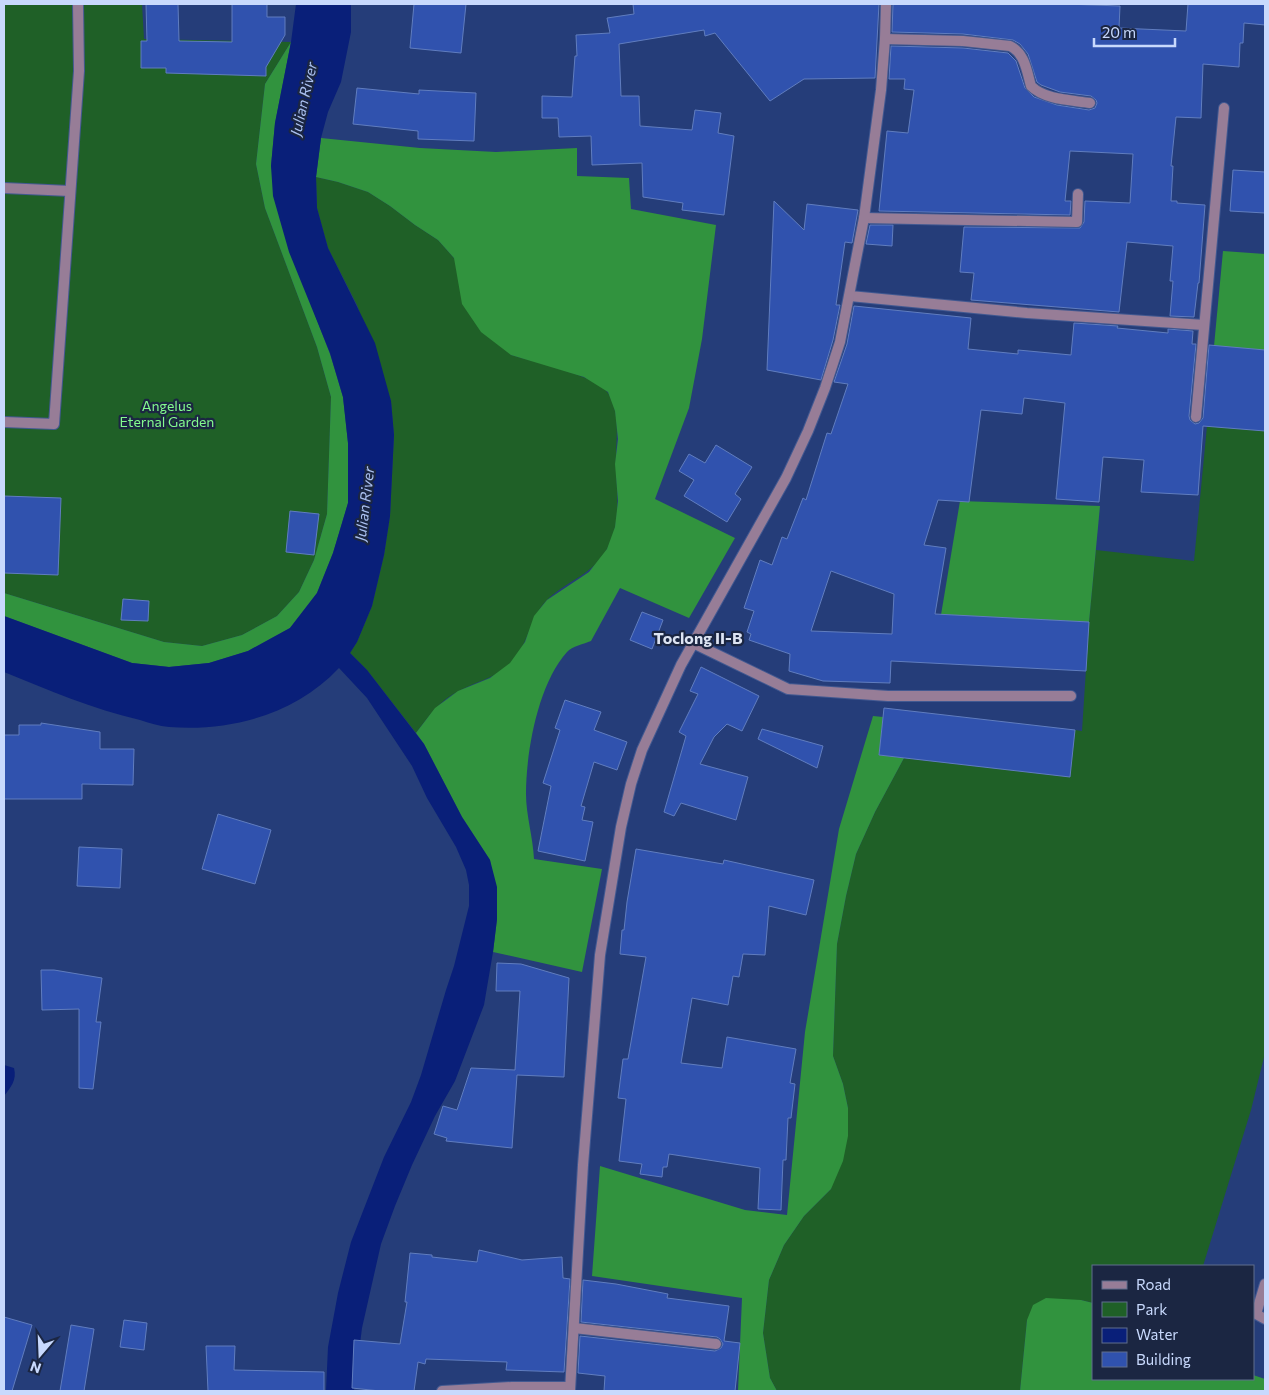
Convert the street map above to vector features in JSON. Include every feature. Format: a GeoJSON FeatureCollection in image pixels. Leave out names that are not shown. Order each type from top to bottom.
{"type":"FeatureCollection","features":[{"type":"Feature","properties":{"kind":"street"},"geometry":{"type":"LineString","coordinates":[[4,422],[54,424],[78,71],[78,4]]}},
{"type":"Feature","properties":{"kind":"street"},"geometry":{"type":"LineString","coordinates":[[442,1391],[512,1387],[570,1389],[583,1166],[600,955],[621,827],[631,784],[642,750],[693,643],[786,478],[808,431],[840,342],[864,218],[881,90],[886,4]]}},
{"type":"Feature","properties":{"kind":"street"},"geometry":{"type":"LineString","coordinates":[[885,39],[963,41],[1010,46],[1017,49],[1031,86],[1035,89],[1048,96],[1090,103]]}},
{"type":"Feature","properties":{"kind":"street"},"geometry":{"type":"LineString","coordinates":[[1196,417],[1224,108]]}},
{"type":"Feature","properties":{"kind":"street"},"geometry":{"type":"LineString","coordinates":[[4,188],[70,191]]}},
{"type":"Feature","properties":{"kind":"street"},"geometry":{"type":"LineString","coordinates":[[864,218],[1077,222],[1078,194]]}},
{"type":"Feature","properties":{"kind":"street"},"geometry":{"type":"LineString","coordinates":[[850,296],[1027,313],[1204,325]]}},
{"type":"Feature","properties":{"kind":"street"},"geometry":{"type":"LineString","coordinates":[[693,643],[788,689],[888,696],[1071,696]]}},
{"type":"Feature","properties":{"kind":"street"},"geometry":{"type":"LineString","coordinates":[[1265,1284],[1256,1314],[1265,1319]]}},
{"type":"Feature","properties":{"kind":"street"},"geometry":{"type":"LineString","coordinates":[[574,1328],[716,1344]]}},
{"type":"Feature","properties":{"kind":"green space","name":"Angelus Eternal Garden"},"geometry":{"type":"Polygon","coordinates":[[[4,4],[142,4],[144,39],[291,42],[265,84],[256,164],[265,208],[317,347],[331,397],[327,514],[314,560],[299,592],[277,616],[242,635],[202,646],[164,642],[4,593],[4,4]]]}},
{"type":"Feature","properties":{"kind":"green space"},"geometry":{"type":"Polygon","coordinates":[[[291,42],[275,123],[271,166],[315,315],[330,354],[343,397],[348,443],[348,503],[333,553],[317,593],[290,628],[248,651],[209,663],[169,667],[132,663],[4,616],[4,593],[164,642],[202,646],[242,635],[277,616],[299,592],[314,560],[327,514],[331,397],[317,347],[265,208],[256,164],[265,84],[291,42]]]}},
{"type":"Feature","properties":{"kind":"green space"},"geometry":{"type":"Polygon","coordinates":[[[321,138],[420,148],[496,152],[577,148],[577,176],[629,178],[631,209],[716,225],[702,339],[689,408],[655,499],[735,538],[689,618],[620,588],[591,641],[569,650],[557,666],[541,700],[531,739],[526,794],[534,859],[602,869],[582,972],[493,952],[497,919],[490,860],[462,817],[424,744],[416,733],[435,708],[458,691],[490,678],[510,663],[525,642],[534,616],[547,600],[589,572],[607,549],[615,527],[618,501],[615,464],[618,439],[615,411],[608,392],[584,377],[511,355],[481,332],[462,304],[454,258],[438,240],[368,192],[316,177],[321,138]]]}},
{"type":"Feature","properties":{"kind":"green space"},"geometry":{"type":"Polygon","coordinates":[[[316,177],[368,192],[438,240],[454,258],[511,355],[563,370],[591,381],[608,393],[615,411],[617,425],[617,509],[614,530],[607,549],[587,572],[554,593],[541,607],[520,650],[509,665],[496,674],[446,699],[435,709],[416,733],[367,670],[350,653],[357,642],[372,606],[384,555],[390,516],[394,435],[391,401],[357,305],[328,248],[317,208],[316,177]]]}},
{"type":"Feature","properties":{"kind":"green space"},"geometry":{"type":"Polygon","coordinates":[[[1223,251],[1265,254],[1265,350],[1214,346],[1223,251]]]}},
{"type":"Feature","properties":{"kind":"green space"},"geometry":{"type":"Polygon","coordinates":[[[1207,426],[1265,431],[1265,1053],[1251,1110],[1203,1265],[1092,1265],[1092,1303],[1081,1300],[1027,1320],[1020,1391],[777,1391],[770,1378],[763,1333],[769,1280],[784,1245],[804,1216],[831,1189],[848,1108],[843,1084],[833,1056],[837,944],[856,854],[875,812],[904,758],[1070,777],[1075,730],[1082,731],[1096,550],[1194,561],[1207,426]]]}},
{"type":"Feature","properties":{"kind":"green space"},"geometry":{"type":"Polygon","coordinates":[[[960,501],[1100,506],[1089,622],[941,615],[960,501]]]}},
{"type":"Feature","properties":{"kind":"green space"},"geometry":{"type":"Polygon","coordinates":[[[873,716],[883,717],[879,755],[904,758],[875,812],[856,854],[837,944],[833,1056],[843,1084],[848,1108],[848,1136],[843,1161],[831,1189],[804,1216],[784,1245],[769,1280],[763,1333],[770,1378],[777,1391],[738,1391],[742,1298],[592,1276],[600,1166],[745,1210],[787,1215],[805,1032],[839,829],[873,716]]]}},
{"type":"Feature","properties":{"kind":"green space"},"geometry":{"type":"Polygon","coordinates":[[[1046,1298],[1081,1300],[1092,1303],[1092,1380],[1254,1380],[1254,1375],[1265,1379],[1265,1391],[1020,1391],[1027,1320],[1033,1305],[1046,1298]]]}},
{"type":"Feature","properties":{"kind":"water","name":"Julian River"},"geometry":{"type":"Polygon","coordinates":[[[296,4],[351,4],[351,32],[341,82],[328,112],[321,138],[316,177],[317,208],[328,248],[375,343],[391,401],[394,435],[390,516],[384,555],[372,606],[357,642],[350,653],[367,670],[424,744],[462,817],[490,860],[497,887],[497,919],[484,1005],[455,1081],[435,1116],[412,1165],[381,1244],[362,1328],[354,1391],[326,1391],[328,1347],[338,1293],[351,1242],[384,1157],[411,1102],[421,1075],[454,966],[469,906],[469,885],[466,870],[456,847],[427,798],[412,766],[367,698],[339,668],[322,684],[303,697],[261,717],[239,723],[192,728],[162,726],[105,710],[71,699],[4,672],[4,616],[132,663],[169,667],[209,663],[248,651],[290,628],[317,593],[333,553],[348,503],[348,443],[343,397],[330,353],[289,252],[273,196],[271,166],[275,123],[291,42],[296,4]]]}},
{"type":"Feature","properties":{"kind":"water"},"geometry":{"type":"Polygon","coordinates":[[[4,1065],[14,1068],[15,1076],[13,1083],[4,1096],[4,1065]]]}},
{"type":"Feature","properties":{"kind":"building"},"geometry":{"type":"Polygon","coordinates":[[[146,4],[178,4],[179,41],[232,42],[232,4],[267,4],[267,17],[285,17],[285,35],[266,67],[266,76],[166,73],[166,68],[141,68],[141,41],[147,41],[146,4]]]}},
{"type":"Feature","properties":{"kind":"building"},"geometry":{"type":"Polygon","coordinates":[[[414,4],[466,4],[461,53],[410,48],[414,4]]]}},
{"type":"Feature","properties":{"kind":"building"},"geometry":{"type":"Polygon","coordinates":[[[633,4],[879,4],[875,78],[804,79],[770,101],[715,33],[705,36],[704,30],[619,44],[621,96],[639,96],[640,126],[692,130],[695,110],[721,113],[718,133],[734,136],[724,215],[682,210],[683,203],[643,197],[642,163],[592,165],[591,136],[559,137],[558,118],[542,118],[542,96],[572,97],[575,56],[577,56],[576,35],[610,33],[607,18],[634,14],[633,4]]]}},
{"type":"Feature","properties":{"kind":"building"},"geometry":{"type":"Polygon","coordinates":[[[893,4],[1065,4],[1120,6],[1119,28],[1186,31],[1188,4],[1265,4],[1265,25],[1244,23],[1243,43],[1240,43],[1239,67],[1203,64],[1201,118],[1176,117],[1171,166],[1173,166],[1171,201],[1205,205],[1199,283],[1194,317],[1170,316],[1173,246],[1127,242],[1119,312],[971,300],[974,273],[960,272],[964,227],[1080,228],[1084,222],[1085,201],[1130,203],[1133,154],[1070,151],[1065,201],[1071,201],[1070,215],[879,211],[887,131],[908,133],[914,90],[904,89],[905,79],[889,79],[891,46],[963,48],[1008,53],[1016,61],[1025,88],[1034,97],[1057,105],[1089,110],[1095,108],[1097,103],[1091,96],[1060,92],[1037,82],[1028,54],[1020,44],[1013,40],[963,34],[892,32],[893,4]]]}},
{"type":"Feature","properties":{"kind":"building"},"geometry":{"type":"Polygon","coordinates":[[[357,88],[419,94],[419,90],[476,93],[474,141],[418,139],[418,131],[353,124],[357,88]]]}},
{"type":"Feature","properties":{"kind":"building"},"geometry":{"type":"Polygon","coordinates":[[[1233,170],[1265,172],[1265,213],[1230,211],[1233,170]]]}},
{"type":"Feature","properties":{"kind":"building"},"geometry":{"type":"Polygon","coordinates":[[[774,201],[804,230],[807,204],[858,210],[852,243],[845,242],[836,305],[840,305],[833,340],[821,380],[767,370],[774,201]]]}},
{"type":"Feature","properties":{"kind":"building"},"geometry":{"type":"Polygon","coordinates":[[[870,225],[893,225],[892,246],[866,244],[870,225]]]}},
{"type":"Feature","properties":{"kind":"building"},"geometry":{"type":"Polygon","coordinates":[[[854,306],[971,318],[968,349],[1018,354],[1018,350],[1071,355],[1074,323],[1118,326],[1117,328],[1168,333],[1168,329],[1193,331],[1192,344],[1196,344],[1190,420],[1195,424],[1199,423],[1203,418],[1209,345],[1265,350],[1265,431],[1203,426],[1198,495],[1141,492],[1144,460],[1103,457],[1099,502],[1056,499],[1065,403],[1024,398],[1022,414],[981,410],[969,502],[938,500],[924,545],[946,548],[935,614],[1089,622],[1086,671],[891,661],[890,683],[823,681],[789,671],[790,654],[749,640],[751,634],[747,632],[754,611],[744,608],[760,560],[772,565],[782,537],[787,539],[803,498],[806,500],[827,433],[831,434],[848,384],[834,382],[847,344],[854,306]],[[831,571],[811,631],[892,634],[894,594],[831,571]]]}},
{"type":"Feature","properties":{"kind":"building"},"geometry":{"type":"Polygon","coordinates":[[[716,445],[752,467],[735,494],[741,499],[727,522],[684,496],[694,480],[679,471],[689,454],[705,463],[716,445]]]}},
{"type":"Feature","properties":{"kind":"building"},"geometry":{"type":"Polygon","coordinates":[[[4,496],[61,498],[58,575],[4,573],[4,496]]]}},
{"type":"Feature","properties":{"kind":"building"},"geometry":{"type":"Polygon","coordinates":[[[290,511],[319,514],[314,555],[286,552],[290,511]]]}},
{"type":"Feature","properties":{"kind":"building"},"geometry":{"type":"Polygon","coordinates":[[[123,599],[149,601],[148,621],[121,620],[123,599]]]}},
{"type":"Feature","properties":{"kind":"building"},"geometry":{"type":"Polygon","coordinates":[[[642,612],[663,620],[652,649],[630,640],[642,612]]]}},
{"type":"Feature","properties":{"kind":"building"},"geometry":{"type":"Polygon","coordinates":[[[701,667],[759,696],[742,731],[727,724],[714,737],[700,764],[748,777],[736,820],[681,803],[674,816],[664,812],[686,736],[679,732],[698,694],[690,691],[701,667]]]}},
{"type":"Feature","properties":{"kind":"building"},"geometry":{"type":"Polygon","coordinates":[[[565,700],[601,712],[594,730],[627,742],[617,770],[594,762],[581,806],[585,807],[582,820],[593,822],[585,861],[538,851],[551,786],[543,783],[560,730],[555,728],[565,700]]]}},
{"type":"Feature","properties":{"kind":"building"},"geometry":{"type":"Polygon","coordinates":[[[884,708],[1075,730],[1070,777],[879,755],[884,708]]]}},
{"type":"Feature","properties":{"kind":"building"},"geometry":{"type":"Polygon","coordinates":[[[41,723],[100,732],[100,749],[134,749],[133,785],[82,784],[82,799],[4,799],[4,735],[19,735],[19,725],[41,725],[41,723]]]}},
{"type":"Feature","properties":{"kind":"building"},"geometry":{"type":"Polygon","coordinates":[[[762,729],[823,746],[817,768],[758,739],[762,729]]]}},
{"type":"Feature","properties":{"kind":"building"},"geometry":{"type":"Polygon","coordinates":[[[218,814],[271,830],[255,884],[202,869],[218,814]]]}},
{"type":"Feature","properties":{"kind":"building"},"geometry":{"type":"Polygon","coordinates":[[[79,847],[122,849],[120,888],[77,886],[79,847]]]}},
{"type":"Feature","properties":{"kind":"building"},"geometry":{"type":"Polygon","coordinates":[[[636,849],[723,864],[724,860],[814,880],[806,915],[769,906],[765,955],[743,954],[739,977],[733,976],[728,1005],[692,998],[681,1063],[722,1068],[727,1037],[796,1049],[790,1083],[795,1084],[791,1118],[788,1118],[786,1160],[783,1160],[781,1210],[758,1209],[760,1168],[669,1154],[667,1167],[663,1167],[662,1177],[640,1174],[642,1164],[619,1161],[626,1099],[618,1098],[623,1059],[628,1059],[646,957],[620,954],[622,930],[624,930],[636,849]]]}},
{"type":"Feature","properties":{"kind":"building"},"geometry":{"type":"Polygon","coordinates":[[[497,963],[521,964],[569,978],[564,1077],[517,1075],[512,1148],[446,1141],[447,1138],[434,1134],[443,1106],[457,1110],[471,1068],[515,1070],[520,991],[496,991],[497,963]]]}},
{"type":"Feature","properties":{"kind":"building"},"geometry":{"type":"Polygon","coordinates":[[[41,970],[54,970],[102,978],[96,1022],[101,1022],[93,1089],[79,1088],[79,1009],[42,1010],[41,970]]]}},
{"type":"Feature","properties":{"kind":"building"},"geometry":{"type":"Polygon","coordinates":[[[479,1250],[522,1260],[562,1257],[563,1278],[570,1279],[564,1372],[506,1370],[507,1362],[426,1359],[425,1364],[418,1362],[414,1391],[380,1391],[352,1388],[354,1340],[400,1344],[407,1302],[405,1302],[410,1253],[477,1262],[479,1250]]]}},
{"type":"Feature","properties":{"kind":"building"},"geometry":{"type":"Polygon","coordinates":[[[583,1280],[668,1294],[667,1298],[729,1306],[724,1341],[740,1343],[735,1391],[604,1391],[605,1376],[578,1373],[580,1336],[715,1351],[721,1348],[723,1344],[717,1337],[581,1322],[583,1280]]]}},
{"type":"Feature","properties":{"kind":"building"},"geometry":{"type":"Polygon","coordinates":[[[4,1317],[32,1325],[12,1391],[4,1391],[4,1317]]]}},
{"type":"Feature","properties":{"kind":"building"},"geometry":{"type":"Polygon","coordinates":[[[124,1320],[147,1323],[144,1350],[120,1347],[124,1320]]]}},
{"type":"Feature","properties":{"kind":"building"},"geometry":{"type":"Polygon","coordinates":[[[71,1325],[94,1329],[84,1391],[60,1391],[71,1325]]]}},
{"type":"Feature","properties":{"kind":"building"},"geometry":{"type":"Polygon","coordinates":[[[206,1346],[235,1346],[234,1370],[324,1372],[324,1391],[208,1391],[206,1346]]]}},
{"type":"Feature","properties":{"kind":"district","name":"Toclong II-B"},"geometry":{"type":"Point","coordinates":[698,638]}}]}
